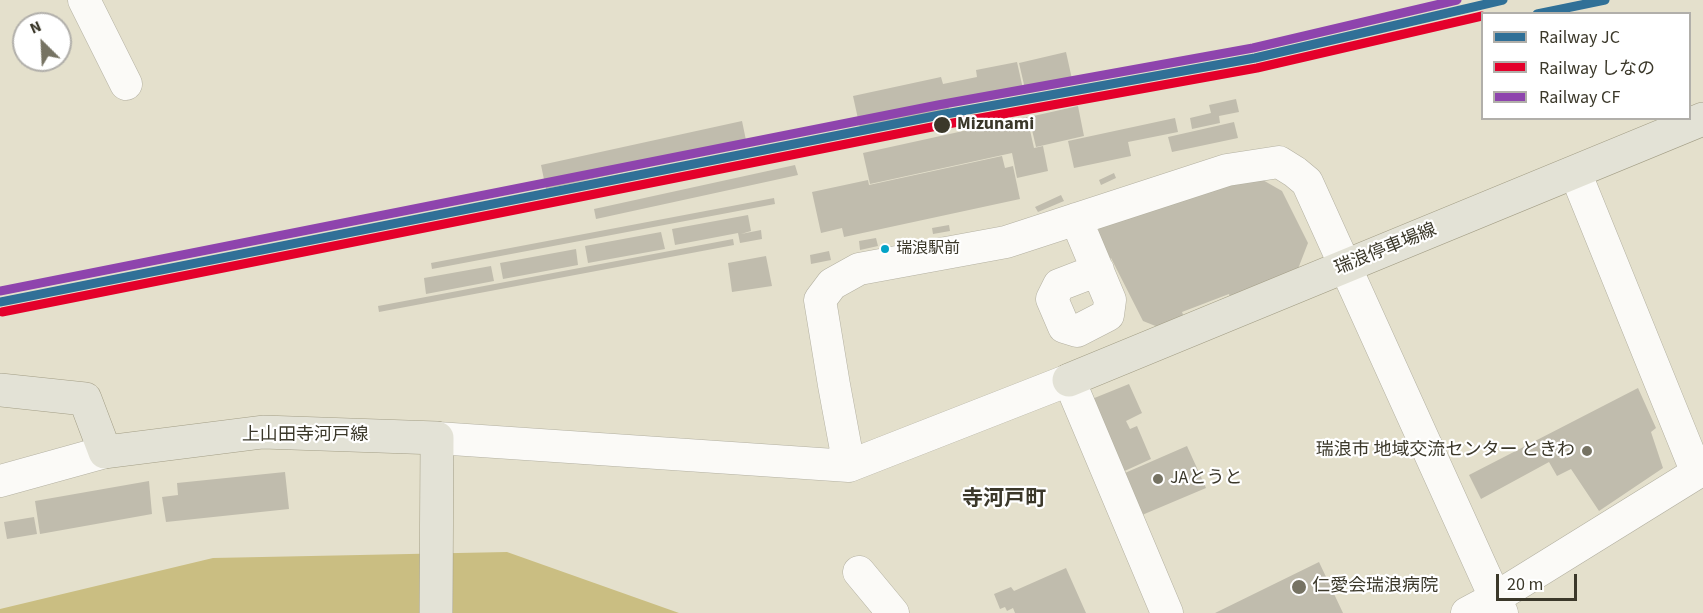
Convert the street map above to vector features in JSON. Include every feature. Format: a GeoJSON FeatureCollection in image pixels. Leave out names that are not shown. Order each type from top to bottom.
{"type":"FeatureCollection","features":[{"type":"Feature","properties":{"kind":"main road","name":"瑞浪停車場線"},"geometry":{"type":"LineString","coordinates":[[1069,380],[1703,119]]}},
{"type":"Feature","properties":{"kind":"main road"},"geometry":{"type":"LineString","coordinates":[[0,390],[85,399],[105,452]]}},
{"type":"Feature","properties":{"kind":"main road","name":"上山田寺河戸線"},"geometry":{"type":"LineString","coordinates":[[105,452],[263,432],[437,438]]}},
{"type":"Feature","properties":{"kind":"main road"},"geometry":{"type":"LineString","coordinates":[[436,613],[437,438]]}},
{"type":"Feature","properties":{"kind":"street"},"geometry":{"type":"LineString","coordinates":[[84,0],[126,84]]}},
{"type":"Feature","properties":{"kind":"street"},"geometry":{"type":"LineString","coordinates":[[849,466],[820,300],[832,284],[859,269],[1006,242],[1227,170],[1279,162],[1307,182],[1498,606]]}},
{"type":"Feature","properties":{"kind":"street"},"geometry":{"type":"LineString","coordinates":[[1467,613],[1498,606],[1700,471],[1575,172]]}},
{"type":"Feature","properties":{"kind":"street"},"geometry":{"type":"LineString","coordinates":[[1076,219],[1098,270]]}},
{"type":"Feature","properties":{"kind":"street"},"geometry":{"type":"LineString","coordinates":[[437,438],[849,466],[1069,380],[1167,613]]}},
{"type":"Feature","properties":{"kind":"street"},"geometry":{"type":"LineString","coordinates":[[0,482],[105,452]]}},
{"type":"Feature","properties":{"kind":"street"},"geometry":{"type":"LineString","coordinates":[[859,572],[893,613]]}},
{"type":"Feature","properties":{"kind":"shaded area"},"geometry":{"type":"Polygon","coordinates":[[[507,552],[679,613],[0,613],[0,609],[213,558],[507,552]]]}},
{"type":"Feature","properties":{"kind":"building"},"geometry":{"type":"Polygon","coordinates":[[[1066,52],[1072,79],[1025,89],[1019,63],[1066,52]]]}},
{"type":"Feature","properties":{"kind":"building"},"geometry":{"type":"Polygon","coordinates":[[[1017,62],[1023,89],[948,106],[949,109],[860,128],[853,96],[941,77],[943,84],[977,77],[976,70],[1017,62]]]}},
{"type":"Feature","properties":{"kind":"building"},"geometry":{"type":"Polygon","coordinates":[[[1236,99],[1239,112],[1219,116],[1220,123],[1192,129],[1190,118],[1211,113],[1209,105],[1236,99]]]}},
{"type":"Feature","properties":{"kind":"building"},"geometry":{"type":"Polygon","coordinates":[[[1078,106],[1084,136],[1036,147],[1029,117],[1078,106]]]}},
{"type":"Feature","properties":{"kind":"building"},"geometry":{"type":"Polygon","coordinates":[[[1027,117],[1034,148],[1043,146],[1048,171],[1017,178],[1012,153],[870,184],[863,153],[1027,117]]]}},
{"type":"Feature","properties":{"kind":"building"},"geometry":{"type":"Polygon","coordinates":[[[1175,118],[1178,132],[1128,142],[1131,156],[1074,168],[1068,141],[1175,118]]]}},
{"type":"Feature","properties":{"kind":"building"},"geometry":{"type":"Polygon","coordinates":[[[742,121],[747,145],[546,189],[541,165],[742,121]]]}},
{"type":"Feature","properties":{"kind":"building"},"geometry":{"type":"Polygon","coordinates":[[[1234,122],[1238,138],[1172,152],[1168,137],[1234,122]]]}},
{"type":"Feature","properties":{"kind":"building"},"geometry":{"type":"Polygon","coordinates":[[[1002,156],[1005,168],[1013,166],[1020,199],[844,237],[842,228],[821,233],[812,192],[868,180],[869,185],[1002,156]]]}},
{"type":"Feature","properties":{"kind":"building"},"geometry":{"type":"Polygon","coordinates":[[[795,165],[798,175],[596,219],[594,209],[795,165]]]}},
{"type":"Feature","properties":{"kind":"building"},"geometry":{"type":"Polygon","coordinates":[[[1114,173],[1116,178],[1101,185],[1099,180],[1114,173]]]}},
{"type":"Feature","properties":{"kind":"building"},"geometry":{"type":"Polygon","coordinates":[[[1254,175],[1282,191],[1308,243],[1296,274],[1231,301],[1229,294],[1182,312],[1184,317],[1158,327],[1143,321],[1111,258],[1107,260],[1095,236],[1101,225],[1122,217],[1123,220],[1254,175]]]}},
{"type":"Feature","properties":{"kind":"building"},"geometry":{"type":"Polygon","coordinates":[[[1061,195],[1064,201],[1038,212],[1035,207],[1061,195]]]}},
{"type":"Feature","properties":{"kind":"building"},"geometry":{"type":"Polygon","coordinates":[[[774,198],[775,204],[432,269],[431,263],[774,198]]]}},
{"type":"Feature","properties":{"kind":"building"},"geometry":{"type":"Polygon","coordinates":[[[748,215],[751,231],[741,234],[761,230],[762,239],[740,243],[738,233],[675,245],[672,229],[748,215]]]}},
{"type":"Feature","properties":{"kind":"building"},"geometry":{"type":"Polygon","coordinates":[[[949,225],[950,231],[933,234],[932,228],[949,225]]]}},
{"type":"Feature","properties":{"kind":"building"},"geometry":{"type":"Polygon","coordinates":[[[661,232],[665,249],[588,263],[585,246],[661,232]]]}},
{"type":"Feature","properties":{"kind":"building"},"geometry":{"type":"Polygon","coordinates":[[[876,238],[878,246],[860,250],[859,241],[876,238]]]}},
{"type":"Feature","properties":{"kind":"building"},"geometry":{"type":"Polygon","coordinates":[[[733,239],[734,245],[379,312],[378,306],[733,239]]]}},
{"type":"Feature","properties":{"kind":"building"},"geometry":{"type":"Polygon","coordinates":[[[576,249],[578,265],[503,279],[500,263],[576,249]]]}},
{"type":"Feature","properties":{"kind":"building"},"geometry":{"type":"Polygon","coordinates":[[[829,251],[831,260],[811,264],[810,255],[829,251]]]}},
{"type":"Feature","properties":{"kind":"building"},"geometry":{"type":"Polygon","coordinates":[[[766,256],[772,286],[732,292],[728,263],[766,256]]]}},
{"type":"Feature","properties":{"kind":"building"},"geometry":{"type":"Polygon","coordinates":[[[491,266],[494,281],[426,294],[424,278],[491,266]]]}},
{"type":"Feature","properties":{"kind":"building"},"geometry":{"type":"Polygon","coordinates":[[[1129,384],[1142,413],[1126,421],[1130,429],[1137,426],[1151,459],[1118,474],[1087,401],[1129,384]]]}},
{"type":"Feature","properties":{"kind":"building","name":"瑞浪市 地域交流センター ときわ"},"geometry":{"type":"Polygon","coordinates":[[[1638,388],[1656,428],[1651,432],[1663,468],[1599,511],[1571,469],[1557,476],[1549,462],[1481,499],[1469,475],[1638,388]]]}},
{"type":"Feature","properties":{"kind":"building"},"geometry":{"type":"Polygon","coordinates":[[[1187,446],[1206,488],[1135,518],[1118,476],[1187,446]]]}},
{"type":"Feature","properties":{"kind":"building"},"geometry":{"type":"Polygon","coordinates":[[[285,472],[289,509],[166,522],[162,497],[178,495],[177,483],[285,472]]]}},
{"type":"Feature","properties":{"kind":"building"},"geometry":{"type":"Polygon","coordinates":[[[149,481],[152,514],[40,534],[35,501],[149,481]]]}},
{"type":"Feature","properties":{"kind":"building"},"geometry":{"type":"Polygon","coordinates":[[[34,517],[37,534],[7,539],[4,522],[34,517]]]}},
{"type":"Feature","properties":{"kind":"building","name":"仁愛会瑞浪病院"},"geometry":{"type":"Polygon","coordinates":[[[1319,562],[1343,613],[1215,613],[1319,562]]]}},
{"type":"Feature","properties":{"kind":"building"},"geometry":{"type":"Polygon","coordinates":[[[1066,568],[1086,613],[1015,613],[1013,608],[1007,611],[1005,607],[1000,609],[994,594],[1011,587],[1014,591],[1066,568]]]}},
{"type":"Feature","properties":{"kind":"rail line","name":"CF"},"geometry":{"type":"LineString","coordinates":[[0,291],[938,105],[1253,48],[1457,0]]}},
{"type":"Feature","properties":{"kind":"rail line","name":"JC"},"geometry":{"type":"LineString","coordinates":[[0,302],[940,115],[1255,58],[1503,0]]}},
{"type":"Feature","properties":{"kind":"rail line","name":"JC"},"geometry":{"type":"LineString","coordinates":[[1547,12],[1605,0]]}},
{"type":"Feature","properties":{"kind":"rail line","name":"しなの"},"geometry":{"type":"LineString","coordinates":[[2,312],[942,125],[1257,68],[1481,16]]}},
{"type":"Feature","properties":{"kind":"place","name":"Mizunami"},"geometry":{"type":"Point","coordinates":[942,125]}},
{"type":"Feature","properties":{"kind":"place","name":"瑞浪駅前"},"geometry":{"type":"Point","coordinates":[885,249]}},
{"type":"Feature","properties":{"kind":"place","name":"瑞浪市 地域交流センター ときわ"},"geometry":{"type":"Point","coordinates":[1587,451]}},
{"type":"Feature","properties":{"kind":"place","name":"JAとうと"},"geometry":{"type":"Point","coordinates":[1158,479]}},
{"type":"Feature","properties":{"kind":"place","name":"仁愛会瑞浪病院"},"geometry":{"type":"Point","coordinates":[1299,587]}},
{"type":"Feature","properties":{"kind":"district","name":"寺河戸町"},"geometry":{"type":"Point","coordinates":[1004,500]}}]}
